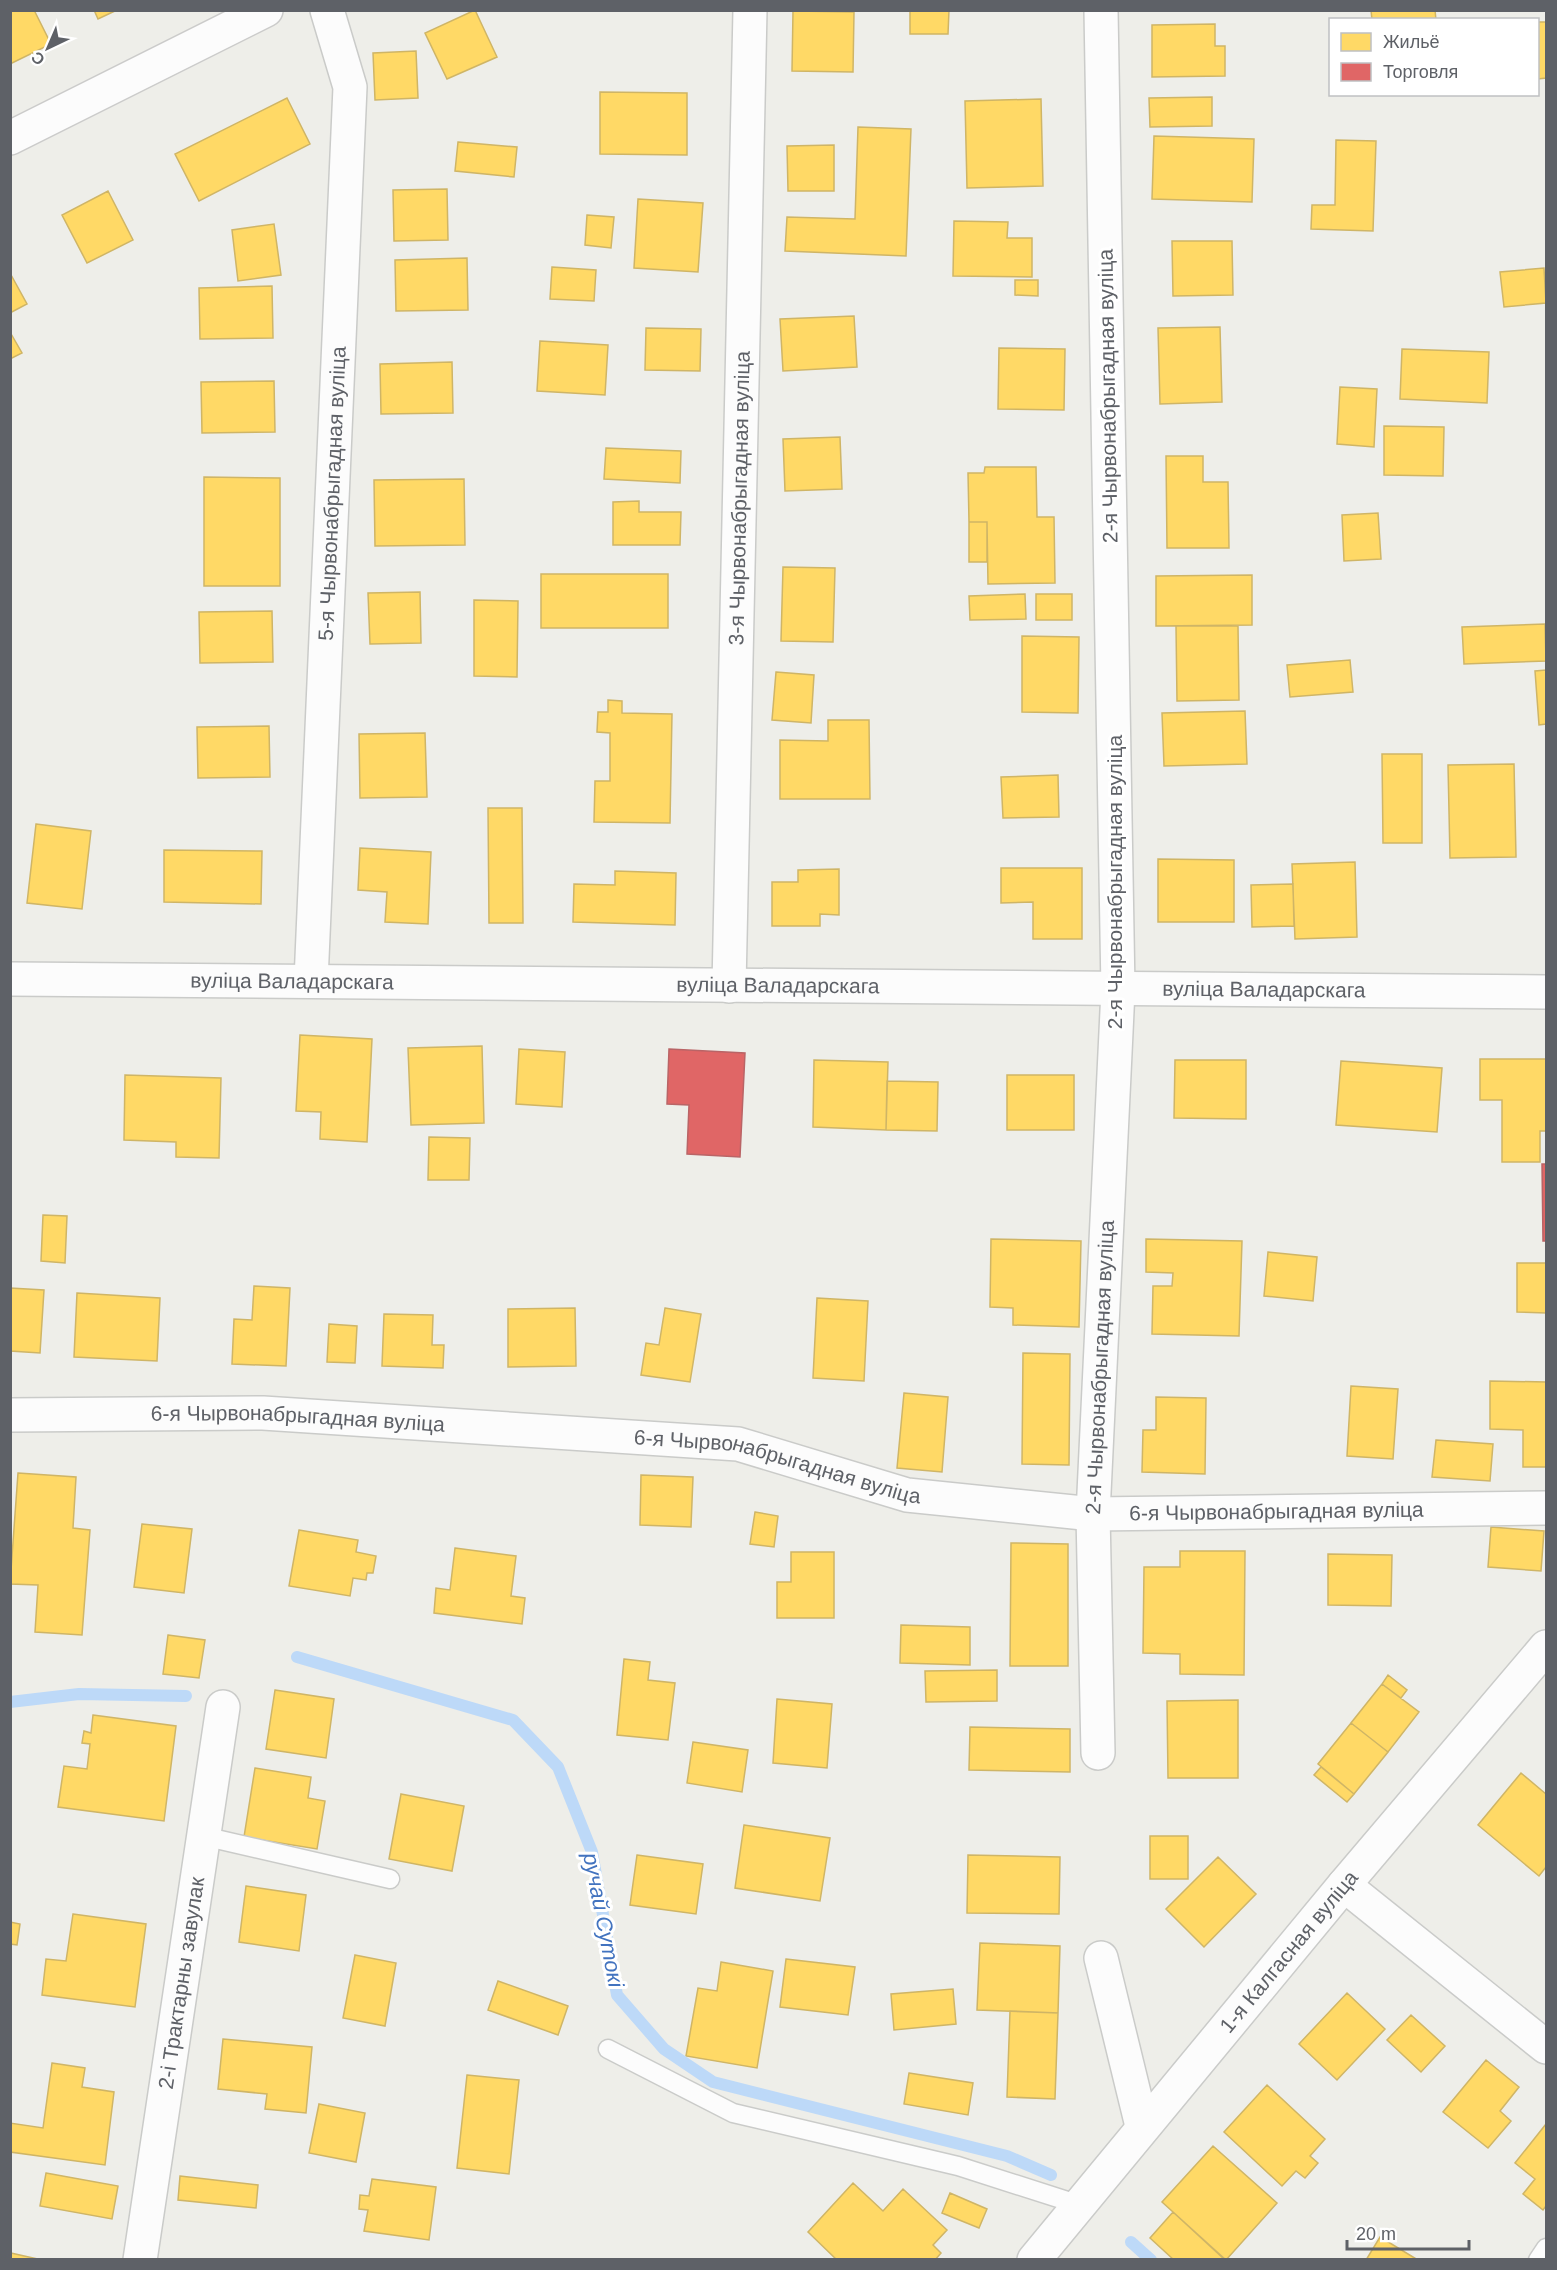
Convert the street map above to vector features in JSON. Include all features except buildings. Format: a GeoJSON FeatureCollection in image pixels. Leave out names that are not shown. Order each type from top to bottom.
{"type":"FeatureCollection","features":[{"type":"Feature","properties":{"kind":"street"},"geometry":{"type":"LineString","coordinates":[[10,138],[266,10]]}},
{"type":"Feature","properties":{"kind":"street","name":"5-я Чырвонабрыгадная вуліца"},"geometry":{"type":"LineString","coordinates":[[311,981],[350,87],[327,10]]}},
{"type":"Feature","properties":{"kind":"street","name":"3-я Чырвонабрыгадная вуліца"},"geometry":{"type":"LineString","coordinates":[[729,987],[750,10]]}},
{"type":"Feature","properties":{"kind":"street","name":"2-я Чырвонабрыгадная вуліца"},"geometry":{"type":"LineString","coordinates":[[1098,1753],[1092,1514],[1118,990],[1101,10]]}},
{"type":"Feature","properties":{"kind":"street","name":"вуліца Валадарскага"},"geometry":{"type":"LineString","coordinates":[[10,979],[729,987],[1546,992]]}},
{"type":"Feature","properties":{"kind":"street","name":"6-я Чырвонабрыгадная вуліца"},"geometry":{"type":"LineString","coordinates":[[10,1415],[263,1413],[738,1443],[906,1495],[1092,1514],[1546,1508]]}},
{"type":"Feature","properties":{"kind":"street","name":"1-я Калгасная вуліца"},"geometry":{"type":"LineString","coordinates":[[1034,2259],[1142,2126],[1546,1647]]}},
{"type":"Feature","properties":{"kind":"street","name":"2-і Трактарны завулак"},"geometry":{"type":"LineString","coordinates":[[140,2259],[222,1707]]}},
{"type":"Feature","properties":{"kind":"street"},"geometry":{"type":"LineString","coordinates":[[1344,1885],[1546,2047]]}},
{"type":"Feature","properties":{"kind":"street"},"geometry":{"type":"LineString","coordinates":[[1101,1958],[1142,2126]]}},
{"type":"Feature","properties":{"kind":"lane"},"geometry":{"type":"LineString","coordinates":[[203,1836],[390,1879]]}},
{"type":"Feature","properties":{"kind":"lane"},"geometry":{"type":"LineString","coordinates":[[608,2049],[733,2113],[958,2166],[1080,2205]]}},
{"type":"Feature","properties":{"kind":"lane"},"geometry":{"type":"LineString","coordinates":[[1538,2259],[1546,2248]]}},
{"type":"Feature","properties":{"kind":"waterway","name":"ручай Сутокі"},"geometry":{"type":"LineString","coordinates":[[297,1657],[513,1720],[558,1767],[592,1852],[617,1995],[664,2049],[713,2082],[1007,2156],[1051,2175]]}},
{"type":"Feature","properties":{"kind":"waterway","name":"ручай Сутокі"},"geometry":{"type":"LineString","coordinates":[[10,1702],[79,1694],[186,1696]]}},
{"type":"Feature","properties":{"kind":"waterway","name":"ручай Сутокі"},"geometry":{"type":"LineString","coordinates":[[1131,2242],[1151,2260]]}}]}
